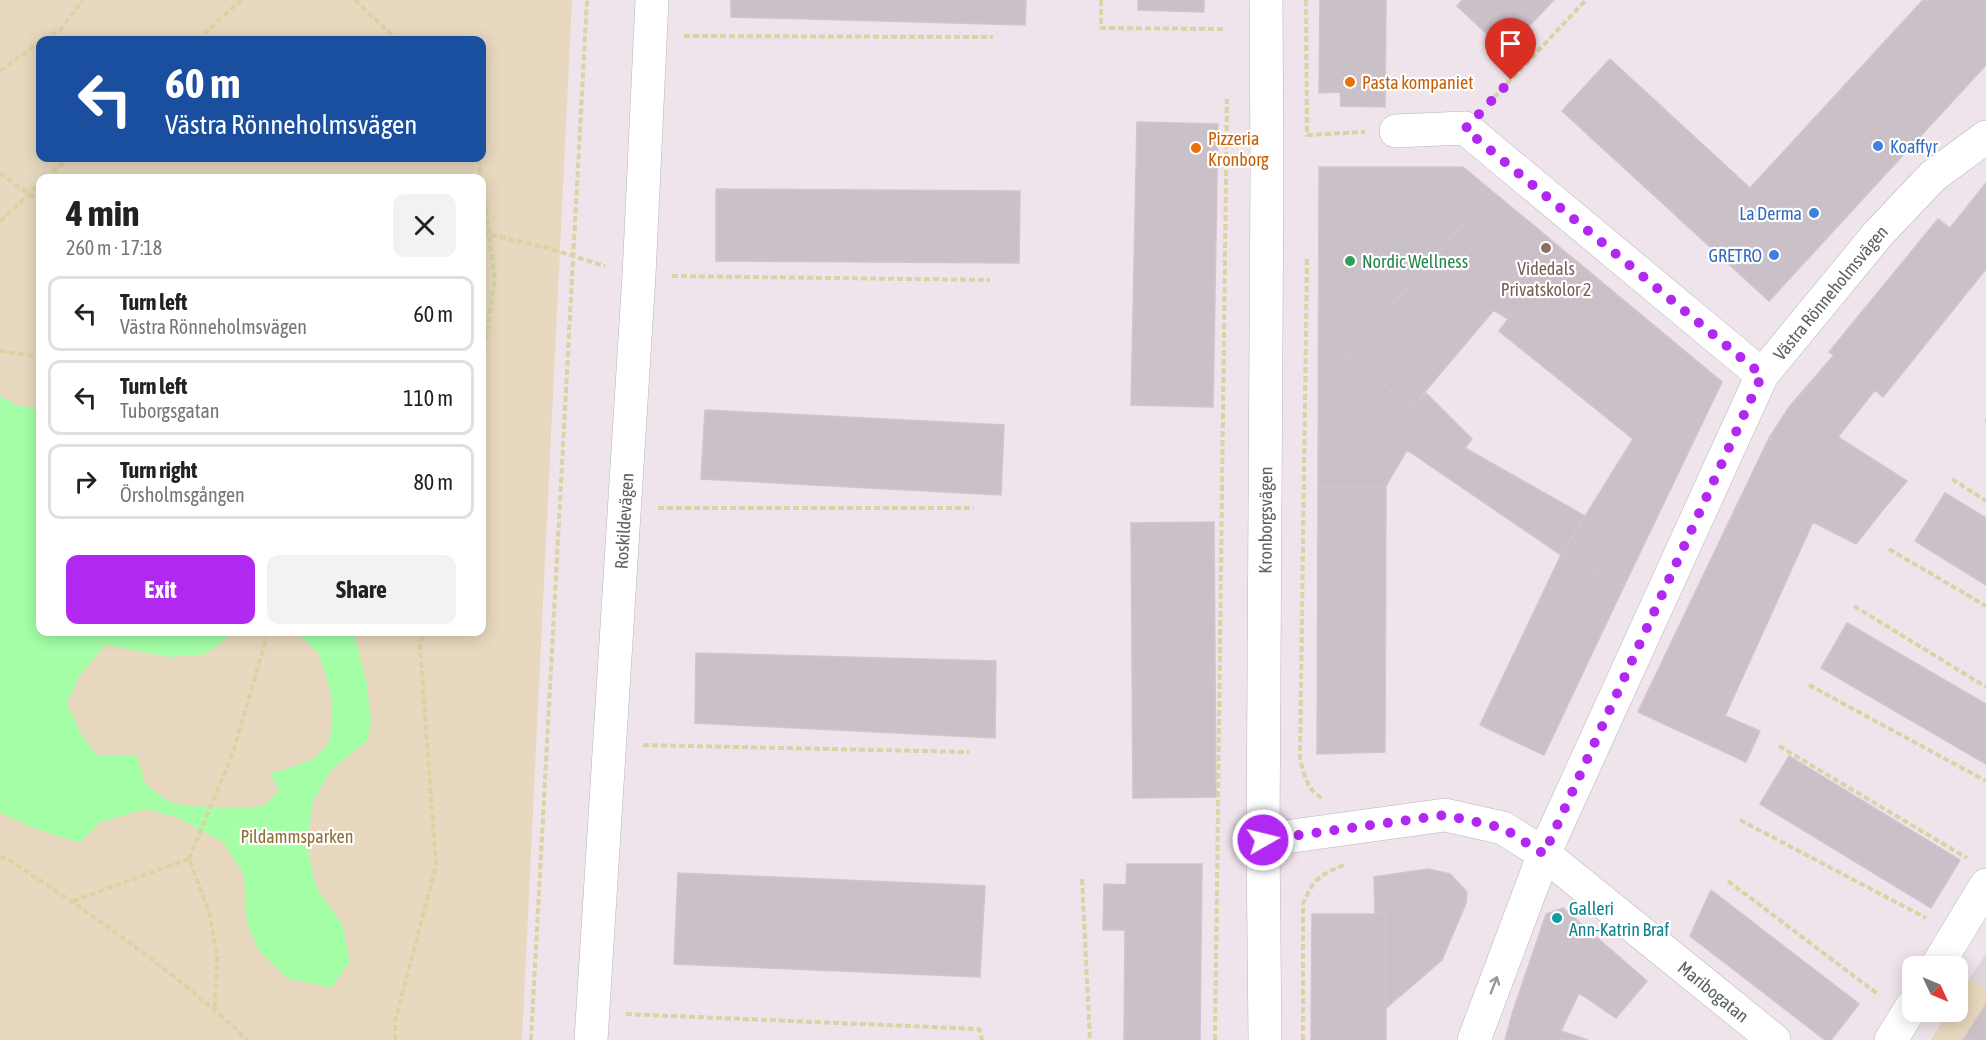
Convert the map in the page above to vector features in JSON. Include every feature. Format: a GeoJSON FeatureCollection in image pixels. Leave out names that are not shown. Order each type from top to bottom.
{"type":"FeatureCollection","features":[{"type":"Feature","properties":{"kind":"street","name":"Roskildevägen"},"geometry":{"type":"LineString","coordinates":[[592,1026],[639,275],[652,0]]}},
{"type":"Feature","properties":{"kind":"street","name":"Kronborgsvägen"},"geometry":{"type":"LineString","coordinates":[[1265,1040],[1263,840],[1266,0]]}},
{"type":"Feature","properties":{"kind":"street"},"geometry":{"type":"LineString","coordinates":[[1396,131],[1465,129],[1762,375]]}},
{"type":"Feature","properties":{"kind":"street","name":"Västra Rönneholmsvägen"},"geometry":{"type":"LineString","coordinates":[[1474,1040],[1544,854],[1762,375],[1878,234],[1917,192],[1933,176],[1986,136]]}},
{"type":"Feature","properties":{"kind":"street","name":"Maribogatan"},"geometry":{"type":"LineString","coordinates":[[1263,840],[1445,815],[1503,828],[1544,854],[1774,1040]]}},
{"type":"Feature","properties":{"kind":"street"},"geometry":{"type":"LineString","coordinates":[[1943,956],[1956,934],[1981,874]]}},
{"type":"Feature","properties":{"kind":"path"},"geometry":{"type":"LineString","coordinates":[[50,36],[61,29],[83,0]]}},
{"type":"Feature","properties":{"kind":"path"},"geometry":{"type":"LineString","coordinates":[[201,36],[241,0]]}},
{"type":"Feature","properties":{"kind":"path"},"geometry":{"type":"LineString","coordinates":[[356,0],[393,36]]}},
{"type":"Feature","properties":{"kind":"path"},"geometry":{"type":"LineString","coordinates":[[531,1040],[587,0]]}},
{"type":"Feature","properties":{"kind":"path"},"geometry":{"type":"LineString","coordinates":[[1101,0],[1101,28],[1226,28]]}},
{"type":"Feature","properties":{"kind":"path"},"geometry":{"type":"LineString","coordinates":[[1306,0],[1307,135],[1396,131]]}},
{"type":"Feature","properties":{"kind":"path"},"geometry":{"type":"LineString","coordinates":[[1465,129],[1586,0]]}},
{"type":"Feature","properties":{"kind":"path"},"geometry":{"type":"LineString","coordinates":[[651,36],[993,37]]}},
{"type":"Feature","properties":{"kind":"path"},"geometry":{"type":"LineString","coordinates":[[0,71],[36,45]]}},
{"type":"Feature","properties":{"kind":"path"},"geometry":{"type":"LineString","coordinates":[[1215,1040],[1227,99]]}},
{"type":"Feature","properties":{"kind":"path"},"geometry":{"type":"LineString","coordinates":[[51,174],[64,162]]}},
{"type":"Feature","properties":{"kind":"path"},"geometry":{"type":"LineString","coordinates":[[0,172],[36,200]]}},
{"type":"Feature","properties":{"kind":"path"},"geometry":{"type":"LineString","coordinates":[[0,221],[36,188]]}},
{"type":"Feature","properties":{"kind":"path"},"geometry":{"type":"LineString","coordinates":[[486,212],[495,279],[486,337]]}},
{"type":"Feature","properties":{"kind":"path"},"geometry":{"type":"LineString","coordinates":[[486,234],[639,275],[990,280]]}},
{"type":"Feature","properties":{"kind":"path"},"geometry":{"type":"LineString","coordinates":[[1307,259],[1300,760],[1306,782],[1314,794],[1327,801]]}},
{"type":"Feature","properties":{"kind":"path"},"geometry":{"type":"LineString","coordinates":[[0,351],[36,356]]}},
{"type":"Feature","properties":{"kind":"path"},"geometry":{"type":"LineString","coordinates":[[1952,479],[1986,501]]}},
{"type":"Feature","properties":{"kind":"path"},"geometry":{"type":"LineString","coordinates":[[624,508],[974,508]]}},
{"type":"Feature","properties":{"kind":"path"},"geometry":{"type":"LineString","coordinates":[[1889,549],[1986,606]]}},
{"type":"Feature","properties":{"kind":"path"},"geometry":{"type":"LineString","coordinates":[[1854,606],[1986,687]]}},
{"type":"Feature","properties":{"kind":"path"},"geometry":{"type":"LineString","coordinates":[[215,1009],[217,955],[209,912],[189,859],[234,750],[267,636]]}},
{"type":"Feature","properties":{"kind":"path"},"geometry":{"type":"LineString","coordinates":[[395,1040],[395,1021],[436,866],[420,646],[422,636]]}},
{"type":"Feature","properties":{"kind":"path"},"geometry":{"type":"LineString","coordinates":[[1809,685],[1986,781]]}},
{"type":"Feature","properties":{"kind":"path"},"geometry":{"type":"LineString","coordinates":[[609,744],[969,752]]}},
{"type":"Feature","properties":{"kind":"path"},"geometry":{"type":"LineString","coordinates":[[1779,746],[1981,874]]}},
{"type":"Feature","properties":{"kind":"path"},"geometry":{"type":"LineString","coordinates":[[1740,820],[1956,934]]}},
{"type":"Feature","properties":{"kind":"path"},"geometry":{"type":"LineString","coordinates":[[0,857],[7,859],[72,901],[215,1009],[248,1040]]}},
{"type":"Feature","properties":{"kind":"path"},"geometry":{"type":"LineString","coordinates":[[72,901],[189,859]]}},
{"type":"Feature","properties":{"kind":"path"},"geometry":{"type":"LineString","coordinates":[[1304,1040],[1303,904],[1312,884],[1328,871],[1344,865]]}},
{"type":"Feature","properties":{"kind":"path"},"geometry":{"type":"LineString","coordinates":[[1082,879],[1090,1040]]}},
{"type":"Feature","properties":{"kind":"path"},"geometry":{"type":"LineString","coordinates":[[1728,881],[1902,1019]]}},
{"type":"Feature","properties":{"kind":"path"},"geometry":{"type":"LineString","coordinates":[[592,1026],[979,1029],[982,1040]]}},
{"type":"Feature","properties":{"kind":"shaded area"},"geometry":{"type":"Polygon","coordinates":[[[0,396],[20,406],[36,408],[36,636],[229,636],[206,654],[170,657],[105,645],[79,677],[67,703],[81,734],[96,755],[137,756],[145,783],[173,803],[187,806],[250,808],[265,805],[279,791],[270,773],[291,768],[315,758],[328,743],[332,726],[331,694],[319,654],[300,636],[355,636],[367,684],[371,721],[367,741],[332,769],[313,801],[307,846],[316,887],[343,926],[350,962],[331,988],[287,978],[259,951],[247,924],[244,875],[223,842],[176,817],[146,809],[100,822],[80,843],[39,830],[0,813],[0,396]]]}},
{"type":"Feature","properties":{"kind":"shaded area"},"geometry":{"type":"Polygon","coordinates":[[[1986,954],[1986,989],[1970,978],[1986,954]]]}},
{"type":"Feature","properties":{"kind":"green space","name":"Pildammsparken"},"geometry":{"type":"Polygon","coordinates":[[[0,0],[572,0],[522,1040],[0,1040],[0,0]]]}},
{"type":"Feature","properties":{"kind":"green space"},"geometry":{"type":"Polygon","coordinates":[[[1970,978],[1986,989],[1986,1003],[1963,1040],[1931,1040],[1942,1022],[1968,1022],[1968,981],[1970,978]]]}},
{"type":"Feature","properties":{"kind":"building"},"geometry":{"type":"Polygon","coordinates":[[[731,0],[1026,0],[1025,25],[731,17],[731,0]]]}},
{"type":"Feature","properties":{"kind":"building"},"geometry":{"type":"Polygon","coordinates":[[[1138,0],[1204,0],[1204,12],[1138,10],[1138,0]]]}},
{"type":"Feature","properties":{"kind":"building"},"geometry":{"type":"Polygon","coordinates":[[[1320,0],[1386,0],[1385,107],[1341,106],[1340,92],[1319,93],[1320,0]]]}},
{"type":"Feature","properties":{"kind":"building"},"geometry":{"type":"Polygon","coordinates":[[[1462,0],[1554,0],[1505,51],[1457,6],[1462,0]]]}},
{"type":"Feature","properties":{"kind":"building"},"geometry":{"type":"Polygon","coordinates":[[[1923,0],[1986,0],[1986,65],[1769,301],[1562,111],[1610,59],[1750,188],[1923,0]]]}},
{"type":"Feature","properties":{"kind":"building"},"geometry":{"type":"Polygon","coordinates":[[[1137,122],[1218,124],[1213,407],[1131,405],[1137,122]]]}},
{"type":"Feature","properties":{"kind":"building"},"geometry":{"type":"Polygon","coordinates":[[[1319,167],[1463,167],[1492,191],[1347,356],[1412,407],[1426,393],[1472,439],[1465,448],[1585,516],[1561,555],[1407,450],[1386,486],[1318,487],[1319,167]]]}},
{"type":"Feature","properties":{"kind":"building"},"geometry":{"type":"Polygon","coordinates":[[[1986,183],[1986,269],[1883,397],[1875,390],[1838,437],[1907,481],[1882,511],[1769,438],[1789,407],[1834,355],[1829,352],[1938,219],[1950,228],[1986,183]]]}},
{"type":"Feature","properties":{"kind":"building"},"geometry":{"type":"Polygon","coordinates":[[[716,189],[1020,191],[1019,263],[716,261],[716,189]]]}},
{"type":"Feature","properties":{"kind":"building"},"geometry":{"type":"Polygon","coordinates":[[[1492,191],[1722,382],[1624,586],[1561,555],[1633,439],[1499,331],[1508,319],[1494,310],[1412,407],[1347,356],[1492,191]]]}},
{"type":"Feature","properties":{"kind":"building"},"geometry":{"type":"Polygon","coordinates":[[[705,410],[1004,425],[1001,495],[701,479],[705,410]]]}},
{"type":"Feature","properties":{"kind":"building"},"geometry":{"type":"Polygon","coordinates":[[[1769,438],[1882,511],[1856,544],[1813,522],[1725,716],[1760,731],[1746,762],[1638,712],[1769,438]]]}},
{"type":"Feature","properties":{"kind":"building"},"geometry":{"type":"Polygon","coordinates":[[[1386,486],[1385,752],[1317,754],[1318,487],[1386,486]]]}},
{"type":"Feature","properties":{"kind":"building"},"geometry":{"type":"Polygon","coordinates":[[[1945,493],[1986,518],[1986,585],[1915,541],[1945,493]]]}},
{"type":"Feature","properties":{"kind":"building"},"geometry":{"type":"Polygon","coordinates":[[[1214,522],[1216,797],[1133,798],[1131,523],[1214,522]]]}},
{"type":"Feature","properties":{"kind":"building"},"geometry":{"type":"Polygon","coordinates":[[[1561,555],[1624,586],[1544,755],[1480,725],[1561,555]]]}},
{"type":"Feature","properties":{"kind":"building"},"geometry":{"type":"Polygon","coordinates":[[[1847,623],[1986,704],[1986,764],[1821,668],[1847,623]]]}},
{"type":"Feature","properties":{"kind":"building"},"geometry":{"type":"Polygon","coordinates":[[[696,653],[996,661],[995,738],[695,723],[696,653]]]}},
{"type":"Feature","properties":{"kind":"building"},"geometry":{"type":"Polygon","coordinates":[[[1789,756],[1960,860],[1931,908],[1760,804],[1789,756]]]}},
{"type":"Feature","properties":{"kind":"building"},"geometry":{"type":"Polygon","coordinates":[[[1127,864],[1202,864],[1200,1040],[1124,1040],[1125,930],[1103,930],[1104,884],[1126,885],[1127,864]]]}},
{"type":"Feature","properties":{"kind":"building"},"geometry":{"type":"Polygon","coordinates":[[[1428,869],[1450,874],[1467,892],[1466,903],[1442,960],[1386,1008],[1386,914],[1375,914],[1374,877],[1428,869]]]}},
{"type":"Feature","properties":{"kind":"building"},"geometry":{"type":"Polygon","coordinates":[[[678,873],[985,886],[980,977],[674,964],[678,873]]]}},
{"type":"Feature","properties":{"kind":"building"},"geometry":{"type":"Polygon","coordinates":[[[1711,890],[1859,1004],[1831,1040],[1825,1040],[1690,936],[1711,890]]]}},
{"type":"Feature","properties":{"kind":"building"},"geometry":{"type":"Polygon","coordinates":[[[1563,908],[1647,981],[1616,1018],[1579,993],[1561,1031],[1512,1014],[1546,914],[1563,908]]]}},
{"type":"Feature","properties":{"kind":"building"},"geometry":{"type":"Polygon","coordinates":[[[1312,914],[1386,914],[1386,1040],[1311,1040],[1312,914]]]}},
{"type":"Feature","properties":{"kind":"building"},"geometry":{"type":"Polygon","coordinates":[[[1986,1004],[1986,1040],[1963,1040],[1986,1004]]]}},
{"type":"Feature","properties":{"kind":"building"},"geometry":{"type":"Polygon","coordinates":[[[1512,1014],[1561,1031],[1588,1040],[1505,1040],[1512,1014]]]}},
{"type":"Feature","properties":{"kind":"place","name":"Pasta kompaniet"},"geometry":{"type":"Point","coordinates":[1350,82]}},
{"type":"Feature","properties":{"kind":"place","name":"Koaffyr"},"geometry":{"type":"Point","coordinates":[1878,146]}},
{"type":"Feature","properties":{"kind":"place","name":"Pizzeria Kronborg"},"geometry":{"type":"Point","coordinates":[1196,148]}},
{"type":"Feature","properties":{"kind":"place","name":"La Derma"},"geometry":{"type":"Point","coordinates":[1814,213]}},
{"type":"Feature","properties":{"kind":"place","name":"Videdals Privatskolor 2"},"geometry":{"type":"Point","coordinates":[1546,248]}},
{"type":"Feature","properties":{"kind":"place","name":"GRETRO"},"geometry":{"type":"Point","coordinates":[1774,255]}},
{"type":"Feature","properties":{"kind":"place","name":"Nordic Wellness"},"geometry":{"type":"Point","coordinates":[1350,261]}},
{"type":"Feature","properties":{"kind":"place","name":"Galleri Ann-Katrin Braf"},"geometry":{"type":"Point","coordinates":[1557,918]}},
{"type":"Feature","properties":{"kind":"route"},"geometry":{"type":"LineString","coordinates":[[1263,840],[1445,815],[1503,828],[1544,854],[1762,375],[1465,129],[1511,80]]}}]}
